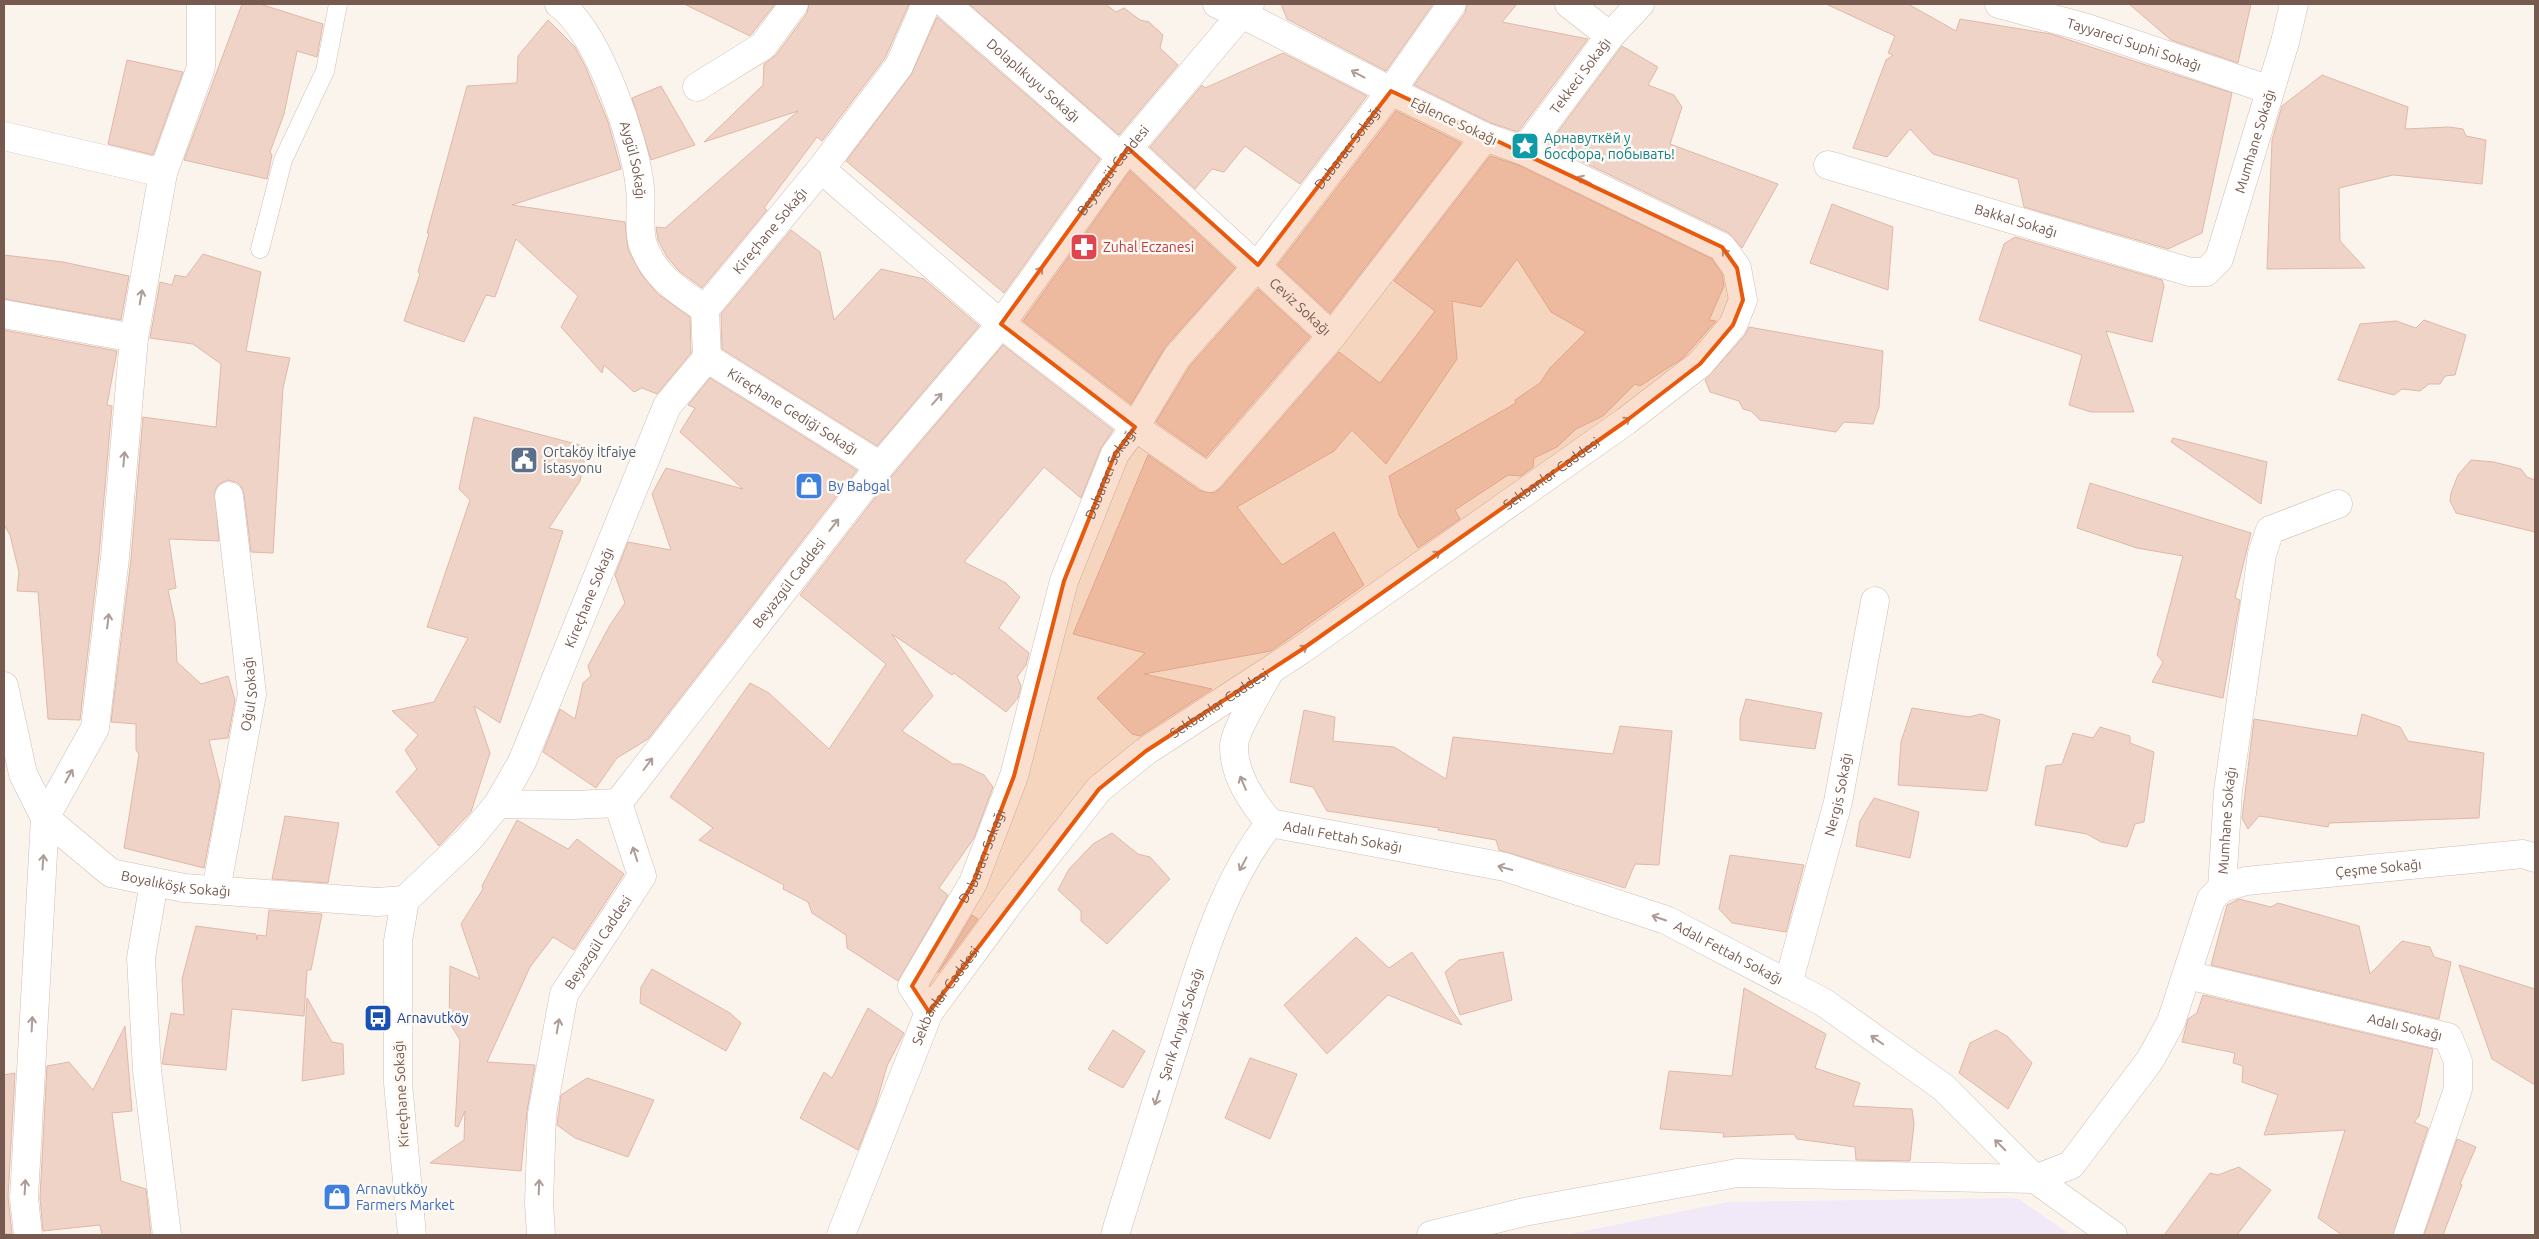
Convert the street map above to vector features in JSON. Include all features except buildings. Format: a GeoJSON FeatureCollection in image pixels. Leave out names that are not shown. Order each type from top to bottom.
{"type":"FeatureCollection","features":[{"type":"Feature","properties":{"kind":"street"},"geometry":{"type":"LineString","coordinates":[[28,1235],[25,1188],[46,818],[96,728],[115,557],[134,338],[163,173],[201,67],[201,4]]}},
{"type":"Feature","properties":{"kind":"street","name":"Aygül Sokağı"},"geometry":{"type":"LineString","coordinates":[[559,4],[570,11],[593,47],[620,108],[640,187],[642,244],[662,279],[705,309]]}},
{"type":"Feature","properties":{"kind":"street"},"geometry":{"type":"LineString","coordinates":[[697,87],[762,46],[794,4]]}},
{"type":"Feature","properties":{"kind":"street","name":"Kireçhane Sokağı"},"geometry":{"type":"LineString","coordinates":[[705,309],[821,169],[899,66],[926,4]]}},
{"type":"Feature","properties":{"kind":"street","name":"Dolaplıkuyu Sokağı"},"geometry":{"type":"LineString","coordinates":[[946,4],[1124,152]]}},
{"type":"Feature","properties":{"kind":"street","name":"Eğlence Sokağı"},"geometry":{"type":"LineString","coordinates":[[1217,4],[1246,9],[1390,92],[1485,137],[1524,151],[1722,247],[1736,268],[1743,300]]}},
{"type":"Feature","properties":{"kind":"street","name":"Dubaracı Sokağı"},"geometry":{"type":"LineString","coordinates":[[929,1012],[912,986],[973,883],[1014,776],[1064,581],[1115,454],[1135,427],[1177,357],[1258,265],[1390,92],[1452,4]]}},
{"type":"Feature","properties":{"kind":"street"},"geometry":{"type":"LineString","coordinates":[[1569,4],[1610,36]]}},
{"type":"Feature","properties":{"kind":"street","name":"Tekkeci Sokağı"},"geometry":{"type":"LineString","coordinates":[[1524,151],[1610,36],[1640,4]]}},
{"type":"Feature","properties":{"kind":"street","name":"Tayyareci Suphi Sokağı"},"geometry":{"type":"LineString","coordinates":[[1999,4],[2051,10],[2087,28],[2270,90]]}},
{"type":"Feature","properties":{"kind":"street","name":"Mumhane Sokağı"},"geometry":{"type":"LineString","coordinates":[[2206,272],[2219,259],[2285,42],[2294,4]]}},
{"type":"Feature","properties":{"kind":"street","name":"Beyazgül Caddesi"},"geometry":{"type":"LineString","coordinates":[[541,1235],[539,1203],[542,1114],[564,994],[642,876],[618,802],[880,466],[1002,324],[1124,152],[1246,9]]}},
{"type":"Feature","properties":{"kind":"street"},"geometry":{"type":"LineString","coordinates":[[4,136],[163,173]]}},
{"type":"Feature","properties":{"kind":"street","name":"Ceviz Sokağı"},"geometry":{"type":"LineString","coordinates":[[1124,152],[1258,265],[1332,336],[1485,137]]}},
{"type":"Feature","properties":{"kind":"street","name":"Bakkal Sokağı"},"geometry":{"type":"LineString","coordinates":[[1828,165],[2190,272],[2206,272]]}},
{"type":"Feature","properties":{"kind":"street"},"geometry":{"type":"LineString","coordinates":[[821,169],[1002,324],[1135,427],[1208,478],[1332,336]]}},
{"type":"Feature","properties":{"kind":"street","name":"Sekbanlar Caddesi"},"geometry":{"type":"LineString","coordinates":[[841,1235],[929,1012],[1013,898],[1100,789],[1146,751],[1271,669],[1626,421],[1700,364],[1733,325],[1743,300]]}},
{"type":"Feature","properties":{"kind":"street"},"geometry":{"type":"LineString","coordinates":[[705,309],[707,358]]}},
{"type":"Feature","properties":{"kind":"street"},"geometry":{"type":"LineString","coordinates":[[4,314],[134,338]]}},
{"type":"Feature","properties":{"kind":"street","name":"Kireçhane Sokağı"},"geometry":{"type":"LineString","coordinates":[[412,1235],[398,1083],[398,941],[405,900],[469,839],[498,804],[522,762],[667,406],[707,358]]}},
{"type":"Feature","properties":{"kind":"street","name":"Kireçhane Gediği Sokağı"},"geometry":{"type":"LineString","coordinates":[[707,358],[880,466]]}},
{"type":"Feature","properties":{"kind":"street","name":"Oğul Sokağı"},"geometry":{"type":"LineString","coordinates":[[216,890],[252,694],[229,496]]}},
{"type":"Feature","properties":{"kind":"street","name":"Mumhane Sokağı"},"geometry":{"type":"LineString","coordinates":[[2035,1179],[2071,1165],[2150,1060],[2171,1022],[2211,899],[2222,888],[2228,791],[2262,554],[2270,530],[2338,504]]}},
{"type":"Feature","properties":{"kind":"street","name":"Nergis Sokağı"},"geometry":{"type":"LineString","coordinates":[[1788,984],[1838,802],[1875,601]]}},
{"type":"Feature","properties":{"kind":"street"},"geometry":{"type":"LineString","coordinates":[[1270,823],[1251,801],[1238,769],[1233,746],[1271,669]]}},
{"type":"Feature","properties":{"kind":"street","name":"Boyalıköşk Sokağı"},"geometry":{"type":"LineString","coordinates":[[4,686],[23,774],[46,818],[110,873],[184,888],[377,902],[405,900]]}},
{"type":"Feature","properties":{"kind":"street"},"geometry":{"type":"LineString","coordinates":[[498,804],[573,806],[618,802]]}},
{"type":"Feature","properties":{"kind":"street","name":"Adalı Fettah Sokağı"},"geometry":{"type":"LineString","coordinates":[[1270,823],[1505,867],[1666,920],[1823,1002],[1943,1087],[2035,1179],[2112,1235]]}},
{"type":"Feature","properties":{"kind":"street","name":"Şarık Arıyak Sokağı"},"geometry":{"type":"LineString","coordinates":[[1114,1235],[1198,968],[1234,881],[1254,842],[1270,823]]}},
{"type":"Feature","properties":{"kind":"street","name":"Çeşme Sokağı"},"geometry":{"type":"LineString","coordinates":[[2222,888],[2246,881],[2424,863],[2523,854],[2535,858]]}},
{"type":"Feature","properties":{"kind":"street"},"geometry":{"type":"LineString","coordinates":[[154,882],[141,958],[147,1070],[166,1235]]}},
{"type":"Feature","properties":{"kind":"street","name":"Adalı Sokağı"},"geometry":{"type":"LineString","coordinates":[[2187,975],[2448,1037],[2458,1061],[2458,1089],[2408,1235]]}},
{"type":"Feature","properties":{"kind":"street"},"geometry":{"type":"LineString","coordinates":[[1431,1235],[1524,1212],[1737,1173],[2035,1179]]}},
{"type":"Feature","properties":{"kind":"lane"},"geometry":{"type":"LineString","coordinates":[[260,249],[282,160],[325,71],[338,4]]}},
{"type":"Feature","properties":{"kind":"highlighted area"},"geometry":{"type":"Polygon","coordinates":[[[1391,91],[1722,247],[1737,268],[1743,300],[1733,325],[1700,364],[1626,421],[1301,650],[1146,751],[1099,789],[929,1012],[912,986],[973,883],[1014,776],[1064,581],[1115,454],[1135,427],[1001,324],[1128,148],[1258,265],[1391,91]]]}},
{"type":"Feature","properties":{"kind":"shaded area"},"geometry":{"type":"Polygon","coordinates":[[[2017,1198],[2071,1235],[1565,1235],[1728,1202],[2017,1198]]]}},
{"type":"Feature","properties":{"kind":"place","name":"Арнавуткёй у босфора, побывать!"},"geometry":{"type":"Point","coordinates":[1525,146]}},
{"type":"Feature","properties":{"kind":"place","name":"Zuhal Eczanesi"},"geometry":{"type":"Point","coordinates":[1084,247]}},
{"type":"Feature","properties":{"kind":"place","name":"Ortaköy İtfaiye İstasyonu"},"geometry":{"type":"Point","coordinates":[524,460]}},
{"type":"Feature","properties":{"kind":"place","name":"By Babgal"},"geometry":{"type":"Point","coordinates":[809,486]}},
{"type":"Feature","properties":{"kind":"place","name":"Arnavutköy"},"geometry":{"type":"Point","coordinates":[378,1018]}},
{"type":"Feature","properties":{"kind":"place","name":"Arnavutköy Farmers Market"},"geometry":{"type":"Point","coordinates":[337,1197]}}]}
